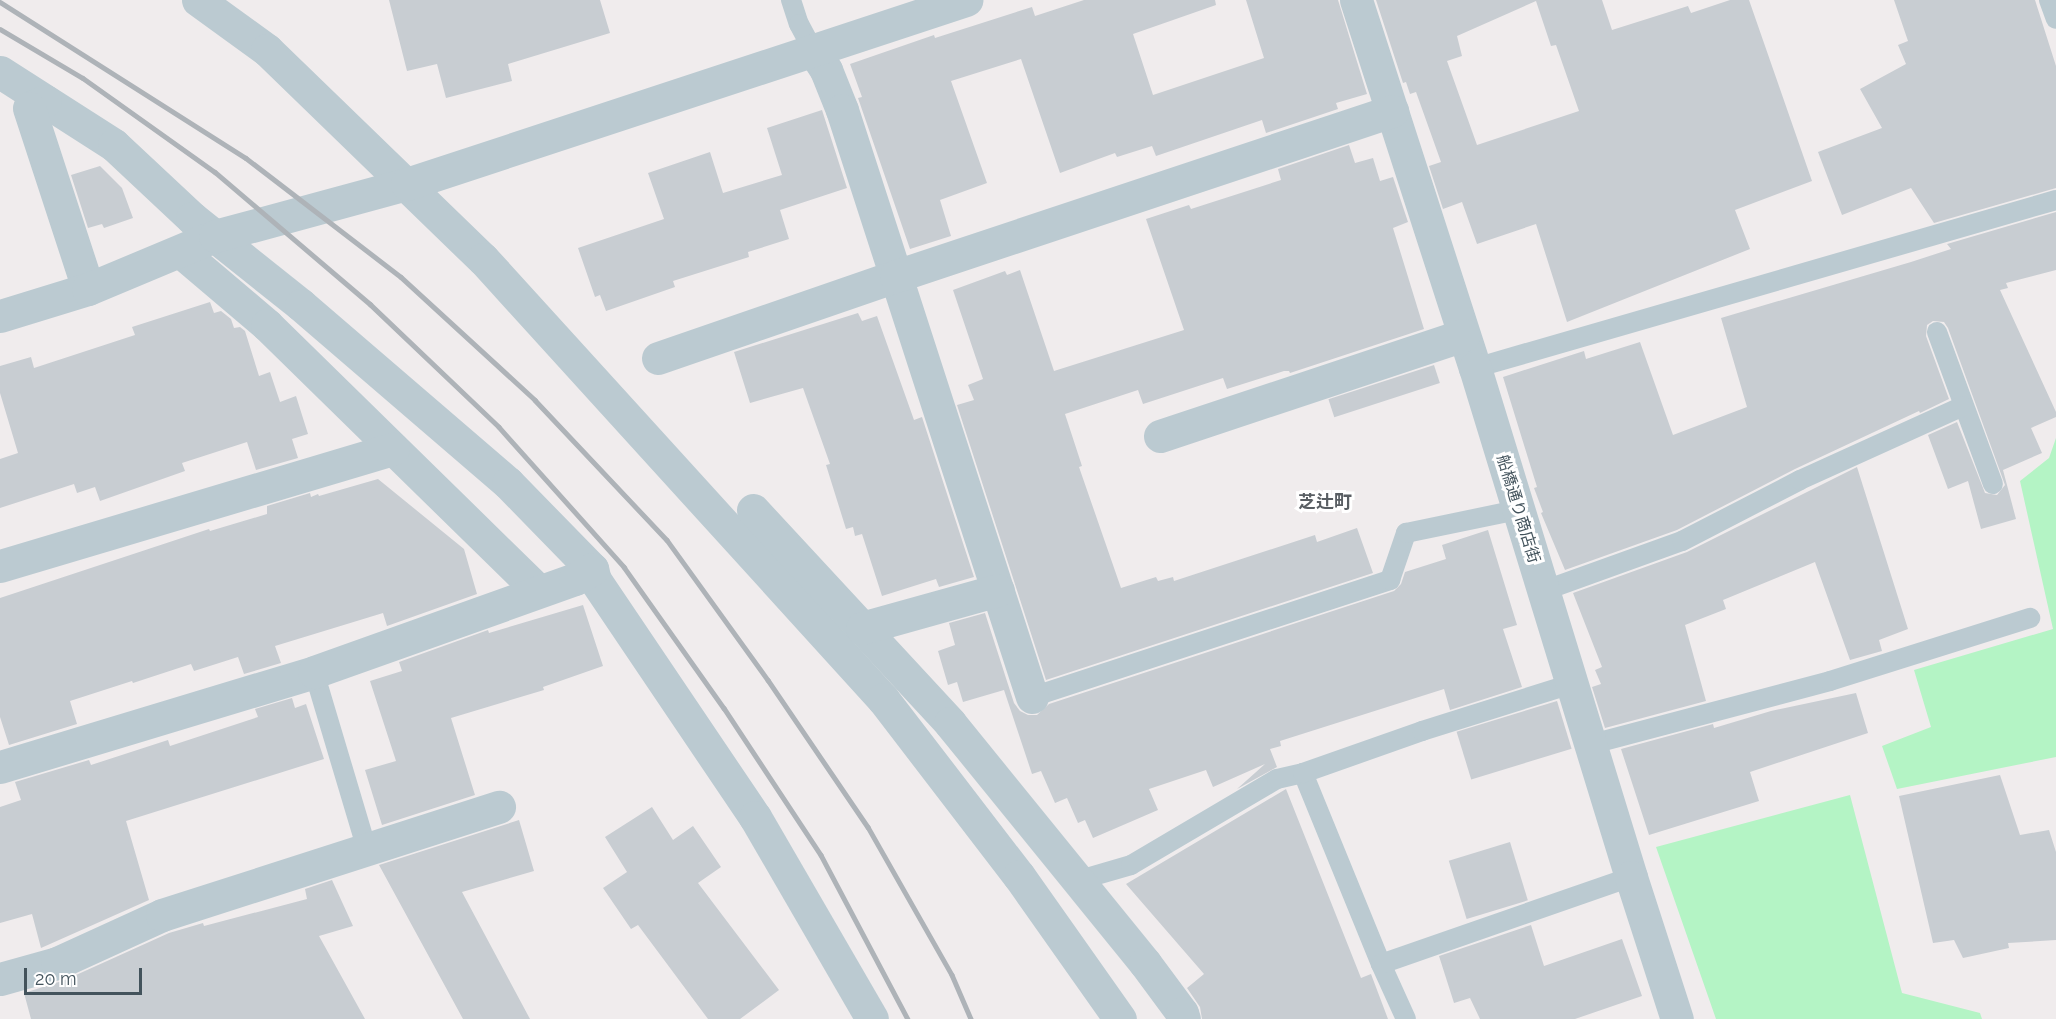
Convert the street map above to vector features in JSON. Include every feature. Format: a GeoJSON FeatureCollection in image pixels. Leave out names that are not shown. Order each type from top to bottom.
{"type":"FeatureCollection","features":[{"type":"Feature","properties":{"kind":"street"},"geometry":{"type":"LineString","coordinates":[[198,0],[267,50],[483,258],[883,699],[1019,876],[1120,1019]]}},
{"type":"Feature","properties":{"kind":"street"},"geometry":{"type":"LineString","coordinates":[[0,316],[88,289],[181,252],[214,236],[407,184],[966,0]]}},
{"type":"Feature","properties":{"kind":"street","name":"船橋通り商店街"},"geometry":{"type":"LineString","coordinates":[[1356,0],[1475,368],[1571,684],[1592,744],[1630,878],[1677,1019]]}},
{"type":"Feature","properties":{"kind":"street"},"geometry":{"type":"LineString","coordinates":[[813,50],[826,70],[842,110],[1032,697]]}},
{"type":"Feature","properties":{"kind":"street"},"geometry":{"type":"LineString","coordinates":[[0,72],[114,145],[192,218],[301,305],[508,483],[592,569],[595,580],[755,817],[872,1019]]}},
{"type":"Feature","properties":{"kind":"street"},"geometry":{"type":"LineString","coordinates":[[45,101],[29,108],[88,289]]}},
{"type":"Feature","properties":{"kind":"street"},"geometry":{"type":"LineString","coordinates":[[658,358],[896,276],[1392,111]]}},
{"type":"Feature","properties":{"kind":"street"},"geometry":{"type":"LineString","coordinates":[[181,252],[267,325],[393,449],[458,509],[539,591]]}},
{"type":"Feature","properties":{"kind":"street"},"geometry":{"type":"LineString","coordinates":[[1160,436],[1464,335]]}},
{"type":"Feature","properties":{"kind":"street"},"geometry":{"type":"LineString","coordinates":[[0,566],[393,449]]}},
{"type":"Feature","properties":{"kind":"street"},"geometry":{"type":"LineString","coordinates":[[753,510],[950,723],[1076,881],[1145,963],[1184,1019]]}},
{"type":"Feature","properties":{"kind":"street"},"geometry":{"type":"LineString","coordinates":[[0,767],[314,672],[575,579],[592,569]]}},
{"type":"Feature","properties":{"kind":"street"},"geometry":{"type":"LineString","coordinates":[[862,628],[998,590]]}},
{"type":"Feature","properties":{"kind":"street"},"geometry":{"type":"LineString","coordinates":[[0,979],[57,963],[162,915],[499,807]]}},
{"type":"Feature","properties":{"kind":"lane"},"geometry":{"type":"LineString","coordinates":[[791,0],[799,24],[813,50]]}},
{"type":"Feature","properties":{"kind":"lane"},"geometry":{"type":"LineString","coordinates":[[2049,0],[2056,19]]}},
{"type":"Feature","properties":{"kind":"lane"},"geometry":{"type":"LineString","coordinates":[[1475,368],[2056,200]]}},
{"type":"Feature","properties":{"kind":"lane"},"geometry":{"type":"LineString","coordinates":[[1937,332],[1993,484]]}},
{"type":"Feature","properties":{"kind":"lane"},"geometry":{"type":"LineString","coordinates":[[1543,591],[1682,541],[1800,480],[1963,406]]}},
{"type":"Feature","properties":{"kind":"lane"},"geometry":{"type":"LineString","coordinates":[[1032,697],[1390,580],[1406,533],[1517,510]]}},
{"type":"Feature","properties":{"kind":"lane"},"geometry":{"type":"LineString","coordinates":[[1592,744],[1830,681],[2030,618]]}},
{"type":"Feature","properties":{"kind":"lane"},"geometry":{"type":"LineString","coordinates":[[314,672],[366,850]]}},
{"type":"Feature","properties":{"kind":"lane"},"geometry":{"type":"LineString","coordinates":[[1076,881],[1131,865],[1277,778],[1303,773],[1422,731],[1571,684]]}},
{"type":"Feature","properties":{"kind":"lane"},"geometry":{"type":"LineString","coordinates":[[1303,773],[1381,964],[1406,1019]]}},
{"type":"Feature","properties":{"kind":"lane"},"geometry":{"type":"LineString","coordinates":[[1381,964],[1630,878]]}},
{"type":"Feature","properties":{"kind":"green space"},"geometry":{"type":"Polygon","coordinates":[[[2056,438],[2056,757],[1897,789],[1882,746],[1931,727],[1914,670],[2053,629],[2020,481],[2049,458],[2056,438]]]}},
{"type":"Feature","properties":{"kind":"green space"},"geometry":{"type":"Polygon","coordinates":[[[1850,795],[1902,993],[1980,1013],[1982,1019],[1716,1019],[1656,847],[1850,795]]]}},
{"type":"Feature","properties":{"kind":"building"},"geometry":{"type":"Polygon","coordinates":[[[389,0],[600,0],[610,33],[508,64],[512,81],[446,98],[437,64],[407,71],[389,0]]]}},
{"type":"Feature","properties":{"kind":"building"},"geometry":{"type":"Polygon","coordinates":[[[1084,0],[1215,0],[1216,5],[1133,34],[1153,95],[1264,58],[1246,0],[1338,0],[1367,94],[1336,103],[1338,109],[1266,133],[1262,120],[1156,156],[1152,146],[1117,157],[1115,153],[1060,173],[1021,59],[951,81],[987,183],[940,200],[951,236],[910,249],[858,98],[862,97],[850,64],[934,35],[935,38],[1032,7],[1035,16],[1084,0]]]}},
{"type":"Feature","properties":{"kind":"building"},"geometry":{"type":"Polygon","coordinates":[[[1376,0],[1602,0],[1612,30],[1688,6],[1691,13],[1730,0],[1749,0],[1812,181],[1735,210],[1750,249],[1567,322],[1536,224],[1477,244],[1462,202],[1443,209],[1429,166],[1441,162],[1416,92],[1410,94],[1406,82],[1403,83],[1376,0]],[[1536,1],[1457,36],[1462,56],[1447,61],[1477,145],[1579,111],[1556,45],[1551,46],[1536,1]]]}},
{"type":"Feature","properties":{"kind":"building"},"geometry":{"type":"Polygon","coordinates":[[[1894,0],[2035,0],[2056,66],[2056,188],[1934,223],[1911,188],[1842,215],[1818,152],[1882,128],[1860,89],[1906,64],[1898,45],[1908,41],[1894,0]]]}},
{"type":"Feature","properties":{"kind":"building"},"geometry":{"type":"Polygon","coordinates":[[[822,110],[847,188],[780,210],[789,239],[748,252],[749,257],[673,281],[675,287],[606,311],[600,295],[595,297],[578,248],[664,219],[648,173],[710,152],[723,193],[782,175],[767,128],[822,110]]]}},
{"type":"Feature","properties":{"kind":"building"},"geometry":{"type":"Polygon","coordinates":[[[1349,145],[1355,163],[1373,158],[1380,181],[1393,177],[1408,222],[1393,228],[1424,329],[1290,373],[1284,371],[1227,389],[1223,378],[1143,404],[1138,390],[1065,414],[1082,466],[1079,467],[1121,588],[1156,577],[1158,581],[1173,577],[1174,581],[1315,535],[1317,542],[1357,528],[1373,573],[1046,680],[957,405],[974,400],[968,385],[983,379],[953,290],[1005,271],[1007,275],[1020,270],[1054,371],[1184,330],[1146,219],[1189,205],[1191,209],[1281,180],[1278,169],[1349,145]]]}},
{"type":"Feature","properties":{"kind":"building"},"geometry":{"type":"Polygon","coordinates":[[[100,166],[122,188],[133,218],[104,228],[102,224],[88,228],[71,175],[100,166]]]}},
{"type":"Feature","properties":{"kind":"building"},"geometry":{"type":"Polygon","coordinates":[[[2056,212],[2056,270],[2006,283],[2008,288],[2000,290],[2056,412],[2056,417],[2031,428],[2042,453],[2003,470],[2016,519],[1981,529],[1968,481],[1948,489],[1928,435],[1957,422],[1985,493],[1997,495],[2005,485],[1948,328],[1944,322],[1933,321],[1927,325],[1926,336],[1949,399],[1795,469],[1677,530],[1565,570],[1541,513],[1543,512],[1534,488],[1537,487],[1503,377],[1584,351],[1586,359],[1640,342],[1673,435],[1747,407],[1721,318],[1911,262],[1951,249],[1947,244],[2056,212]]]}},
{"type":"Feature","properties":{"kind":"building"},"geometry":{"type":"Polygon","coordinates":[[[210,302],[214,313],[221,311],[231,319],[234,328],[240,327],[245,331],[259,376],[270,372],[280,402],[296,396],[308,434],[292,439],[298,458],[256,470],[247,442],[182,463],[185,471],[100,501],[95,487],[77,493],[74,484],[0,508],[0,459],[18,453],[0,393],[0,366],[31,357],[34,368],[135,335],[132,327],[210,302]]]}},
{"type":"Feature","properties":{"kind":"building"},"geometry":{"type":"Polygon","coordinates":[[[858,313],[862,321],[877,316],[914,420],[922,417],[974,577],[939,587],[936,579],[882,596],[862,534],[855,536],[853,527],[846,529],[826,465],[830,464],[803,388],[750,403],[734,352],[858,313]]]}},
{"type":"Feature","properties":{"kind":"building"},"geometry":{"type":"Polygon","coordinates":[[[1434,365],[1440,383],[1334,417],[1328,399],[1434,365]]]}},
{"type":"Feature","properties":{"kind":"building"},"geometry":{"type":"Polygon","coordinates":[[[1857,467],[1908,629],[1879,640],[1882,651],[1850,660],[1815,562],[1723,600],[1726,609],[1685,625],[1706,701],[1605,728],[1592,687],[1601,684],[1595,670],[1602,667],[1573,593],[1687,552],[1857,467]]]}},
{"type":"Feature","properties":{"kind":"building"},"geometry":{"type":"Polygon","coordinates":[[[378,479],[464,549],[477,594],[387,626],[383,613],[275,646],[281,663],[244,674],[238,657],[194,671],[191,664],[70,701],[77,724],[9,745],[0,717],[0,598],[209,529],[210,531],[267,514],[267,506],[310,493],[311,497],[318,494],[319,496],[378,479]]]}},
{"type":"Feature","properties":{"kind":"building"},"geometry":{"type":"Polygon","coordinates":[[[1488,530],[1517,625],[1503,629],[1522,687],[1450,710],[1444,689],[1280,741],[1281,746],[1270,749],[1277,767],[1237,789],[1265,764],[1213,787],[1206,770],[1149,789],[1158,810],[1093,838],[1085,820],[1078,823],[1067,798],[1055,803],[1041,771],[1032,774],[1004,690],[963,702],[957,682],[948,685],[938,651],[955,645],[949,623],[985,613],[1014,703],[1020,711],[1028,715],[1037,715],[1049,704],[1394,591],[1401,584],[1405,572],[1446,559],[1442,545],[1488,530]]]}},
{"type":"Feature","properties":{"kind":"building"},"geometry":{"type":"Polygon","coordinates":[[[583,605],[603,666],[543,687],[544,690],[451,718],[475,795],[382,825],[365,770],[396,761],[370,681],[402,671],[399,662],[488,630],[489,633],[583,605]]]}},
{"type":"Feature","properties":{"kind":"building"},"geometry":{"type":"Polygon","coordinates":[[[1856,693],[1868,733],[1750,772],[1759,801],[1649,835],[1621,749],[1713,724],[1714,728],[1771,711],[1856,693]]]}},
{"type":"Feature","properties":{"kind":"building"},"geometry":{"type":"Polygon","coordinates":[[[292,698],[295,708],[306,704],[324,759],[126,821],[149,900],[41,948],[32,914],[0,923],[0,807],[21,800],[15,782],[89,760],[91,765],[168,740],[170,746],[258,717],[255,709],[292,698]]]}},
{"type":"Feature","properties":{"kind":"building"},"geometry":{"type":"Polygon","coordinates":[[[1557,701],[1572,749],[1471,780],[1457,732],[1557,701]]]}},
{"type":"Feature","properties":{"kind":"building"},"geometry":{"type":"Polygon","coordinates":[[[2000,775],[2020,835],[2049,830],[2056,852],[2056,940],[2008,943],[2009,948],[1963,958],[1954,940],[1933,943],[1899,796],[2000,775]]]}},
{"type":"Feature","properties":{"kind":"building"},"geometry":{"type":"Polygon","coordinates":[[[1286,789],[1361,978],[1371,974],[1388,1019],[1202,1019],[1200,1007],[1187,988],[1204,974],[1126,884],[1286,789]]]}},
{"type":"Feature","properties":{"kind":"building"},"geometry":{"type":"Polygon","coordinates":[[[652,807],[673,840],[693,826],[721,867],[698,883],[779,990],[740,1019],[708,1019],[638,925],[631,929],[603,888],[627,872],[605,837],[652,807]]]}},
{"type":"Feature","properties":{"kind":"building"},"geometry":{"type":"Polygon","coordinates":[[[519,820],[534,871],[462,892],[530,1019],[463,1019],[379,865],[519,820]]]}},
{"type":"Feature","properties":{"kind":"building"},"geometry":{"type":"Polygon","coordinates":[[[1510,842],[1528,900],[1467,919],[1449,861],[1510,842]]]}},
{"type":"Feature","properties":{"kind":"building"},"geometry":{"type":"Polygon","coordinates":[[[332,880],[353,926],[319,936],[365,1019],[31,1019],[24,993],[65,980],[169,933],[307,899],[305,889],[332,880]]]}},
{"type":"Feature","properties":{"kind":"building"},"geometry":{"type":"Polygon","coordinates":[[[1531,925],[1544,966],[1622,939],[1642,996],[1575,1019],[1480,1019],[1470,998],[1454,1003],[1439,956],[1531,925]]]}},
{"type":"Feature","properties":{"kind":"railway"},"geometry":{"type":"LineString","coordinates":[[0,2],[246,158],[401,277],[535,400],[667,540],[768,680],[868,827],[952,975],[971,1019]]}},
{"type":"Feature","properties":{"kind":"railway"},"geometry":{"type":"LineString","coordinates":[[0,29],[83,78],[215,172],[370,304],[499,427],[624,567],[724,708],[821,855],[908,1019]]}},
{"type":"Feature","properties":{"kind":"district","name":"芝辻町"},"geometry":{"type":"Point","coordinates":[1325,502]}}]}
